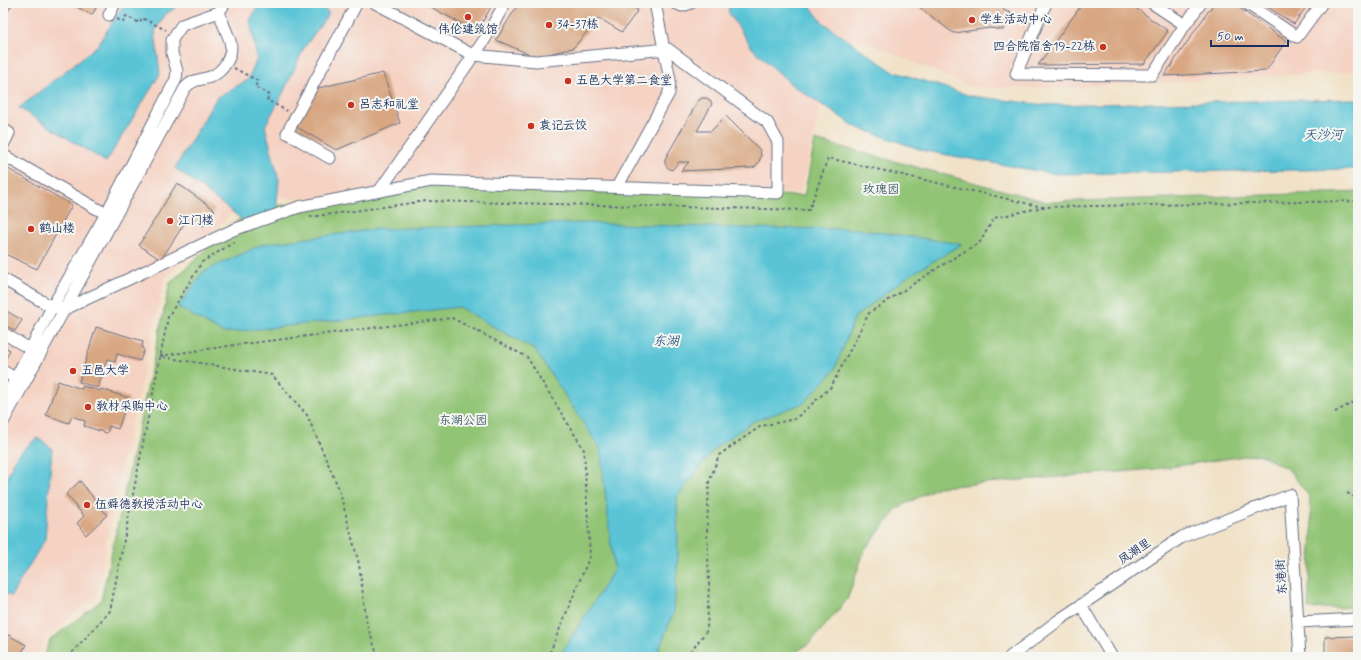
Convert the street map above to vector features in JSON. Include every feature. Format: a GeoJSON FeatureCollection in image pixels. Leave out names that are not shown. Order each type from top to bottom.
{"type":"FeatureCollection","features":[{"type":"Feature","properties":{"kind":"street"},"geometry":{"type":"LineString","coordinates":[[3,7],[6,3]]}},
{"type":"Feature","properties":{"kind":"street"},"geometry":{"type":"LineString","coordinates":[[109,15],[115,3]]}},
{"type":"Feature","properties":{"kind":"street"},"geometry":{"type":"LineString","coordinates":[[330,158],[286,133],[357,3]]}},
{"type":"Feature","properties":{"kind":"street"},"geometry":{"type":"LineString","coordinates":[[3,279],[52,307],[65,309],[233,230],[299,207],[431,181],[778,192],[778,142],[767,122],[668,49],[536,62],[473,55],[375,3]]}},
{"type":"Feature","properties":{"kind":"street"},"geometry":{"type":"LineString","coordinates":[[380,190],[485,39],[505,3]]}},
{"type":"Feature","properties":{"kind":"street"},"geometry":{"type":"LineString","coordinates":[[617,187],[669,93],[670,80],[655,3]]}},
{"type":"Feature","properties":{"kind":"street"},"geometry":{"type":"LineString","coordinates":[[676,3],[682,6],[691,3]]}},
{"type":"Feature","properties":{"kind":"street"},"geometry":{"type":"LineString","coordinates":[[1046,3],[1016,74],[1152,75],[1201,3]]}},
{"type":"Feature","properties":{"kind":"street"},"geometry":{"type":"LineString","coordinates":[[1152,3],[1185,25]]}},
{"type":"Feature","properties":{"kind":"street"},"geometry":{"type":"LineString","coordinates":[[1246,3],[1297,37],[1322,3]]}},
{"type":"Feature","properties":{"kind":"street"},"geometry":{"type":"LineString","coordinates":[[3,403],[15,378],[32,350],[52,307],[106,214],[176,79],[177,71],[172,53],[172,40],[175,34],[182,26],[222,8],[230,43],[230,53],[226,63],[219,72],[210,77],[191,82],[185,88],[3,422]]}},
{"type":"Feature","properties":{"kind":"street"},"geometry":{"type":"LineString","coordinates":[[3,129],[9,134],[3,145]]}},
{"type":"Feature","properties":{"kind":"street"},"geometry":{"type":"LineString","coordinates":[[3,155],[106,214]]}},
{"type":"Feature","properties":{"kind":"street"},"geometry":{"type":"LineString","coordinates":[[3,333],[32,350]]}},
{"type":"Feature","properties":{"kind":"street"},"geometry":{"type":"LineString","coordinates":[[3,371],[15,378]]}},
{"type":"Feature","properties":{"kind":"street","name":"凤潮里"},"geometry":{"type":"LineString","coordinates":[[1010,657],[1081,605],[1182,537],[1290,495]]}},
{"type":"Feature","properties":{"kind":"street","name":"东港街"},"geometry":{"type":"LineString","coordinates":[[1290,495],[1300,657]]}},
{"type":"Feature","properties":{"kind":"street"},"geometry":{"type":"LineString","coordinates":[[1081,605],[1112,657]]}},
{"type":"Feature","properties":{"kind":"street"},"geometry":{"type":"LineString","coordinates":[[1298,622],[1358,619]]}},
{"type":"Feature","properties":{"kind":"path"},"geometry":{"type":"LineString","coordinates":[[109,15],[123,22],[126,16],[140,23],[142,18],[175,34]]}},
{"type":"Feature","properties":{"kind":"path"},"geometry":{"type":"LineString","coordinates":[[226,63],[258,81],[255,87],[270,95],[267,100],[296,116]]}},
{"type":"Feature","properties":{"kind":"path"},"geometry":{"type":"LineString","coordinates":[[304,217],[426,201],[809,210],[828,158],[1042,207]]}},
{"type":"Feature","properties":{"kind":"path"},"geometry":{"type":"LineString","coordinates":[[687,657],[707,630],[709,584],[707,530],[709,482],[719,455],[761,426],[795,419],[832,387],[869,313],[980,242],[994,218],[1042,207],[1358,201]]}},
{"type":"Feature","properties":{"kind":"path"},"geometry":{"type":"LineString","coordinates":[[68,657],[110,611],[168,317],[202,262],[241,238]]}},
{"type":"Feature","properties":{"kind":"path"},"geometry":{"type":"LineString","coordinates":[[160,356],[452,318],[528,356],[584,450],[590,556],[548,657]]}},
{"type":"Feature","properties":{"kind":"path"},"geometry":{"type":"LineString","coordinates":[[160,356],[272,375],[307,415],[339,489],[359,564],[367,625],[378,657]]}},
{"type":"Feature","properties":{"kind":"path"},"geometry":{"type":"LineString","coordinates":[[1335,412],[1358,400]]}},
{"type":"Feature","properties":{"kind":"path"},"geometry":{"type":"LineString","coordinates":[[1346,493],[1358,499]]}},
{"type":"Feature","properties":{"kind":"shaded area","name":"五邑大学"},"geometry":{"type":"Polygon","coordinates":[[[3,3],[1358,3],[1358,71],[1057,88],[971,87],[855,37],[833,56],[800,193],[431,181],[379,199],[275,198],[247,202],[227,217],[165,279],[122,463],[96,596],[46,637],[36,657],[3,657],[3,3]]]}},
{"type":"Feature","properties":{"kind":"green space","name":"东湖公园"},"geometry":{"type":"Polygon","coordinates":[[[815,140],[1047,202],[1358,192],[1358,607],[1308,609],[1312,528],[1309,496],[1288,469],[1259,454],[1155,469],[938,487],[898,508],[865,549],[847,600],[810,643],[789,657],[44,657],[50,640],[101,601],[170,283],[252,207],[379,199],[431,183],[804,196],[815,140]]]}},
{"type":"Feature","properties":{"kind":"water"},"geometry":{"type":"Polygon","coordinates":[[[125,3],[183,3],[166,14],[155,31],[160,74],[106,162],[19,108],[97,46],[125,3]]]}},
{"type":"Feature","properties":{"kind":"water"},"geometry":{"type":"Polygon","coordinates":[[[260,3],[314,3],[329,13],[304,48],[283,93],[265,126],[279,180],[276,212],[247,223],[175,168],[217,97],[248,80],[257,59],[250,20],[260,3]]]}},
{"type":"Feature","properties":{"kind":"water","name":"天沙河"},"geometry":{"type":"Polygon","coordinates":[[[728,3],[808,3],[822,22],[892,71],[971,96],[1045,105],[1358,99],[1358,169],[1055,174],[925,151],[856,127],[792,85],[753,49],[729,13],[728,3]]]}},
{"type":"Feature","properties":{"kind":"water","name":"东湖"},"geometry":{"type":"Polygon","coordinates":[[[584,223],[739,228],[856,229],[962,244],[907,277],[855,317],[834,371],[804,403],[752,422],[715,448],[677,497],[678,554],[674,612],[656,657],[559,657],[614,570],[600,448],[535,350],[459,307],[223,333],[178,307],[203,272],[263,244],[377,229],[584,223]]]}},
{"type":"Feature","properties":{"kind":"water"},"geometry":{"type":"Polygon","coordinates":[[[37,438],[52,448],[45,539],[11,596],[3,593],[3,486],[17,455],[37,438]]]}},
{"type":"Feature","properties":{"kind":"building"},"geometry":{"type":"Polygon","coordinates":[[[70,3],[99,3],[92,15],[70,3]]]}},
{"type":"Feature","properties":{"kind":"building","name":"伟伦建筑馆"},"geometry":{"type":"Polygon","coordinates":[[[423,3],[493,3],[477,32],[423,3]]]}},
{"type":"Feature","properties":{"kind":"building","name":"34-37栋"},"geometry":{"type":"Polygon","coordinates":[[[519,3],[625,3],[638,10],[622,32],[599,18],[573,48],[536,57],[496,40],[519,3]]]}},
{"type":"Feature","properties":{"kind":"building","name":"学生活动中心"},"geometry":{"type":"Polygon","coordinates":[[[914,3],[1003,3],[1003,10],[1011,13],[1003,30],[990,28],[953,33],[914,3]]]}},
{"type":"Feature","properties":{"kind":"building","name":"四合院宿舍19-22栋"},"geometry":{"type":"Polygon","coordinates":[[[1083,3],[1129,3],[1168,31],[1144,64],[1038,65],[1083,3]]]}},
{"type":"Feature","properties":{"kind":"building"},"geometry":{"type":"Polygon","coordinates":[[[1214,3],[1232,3],[1286,41],[1266,71],[1164,76],[1214,3]]]}},
{"type":"Feature","properties":{"kind":"building"},"geometry":{"type":"Polygon","coordinates":[[[1261,3],[1309,3],[1294,24],[1261,3]]]}},
{"type":"Feature","properties":{"kind":"building","name":"吕志和礼堂"},"geometry":{"type":"Polygon","coordinates":[[[383,73],[400,123],[336,150],[295,126],[318,88],[383,73]]]}},
{"type":"Feature","properties":{"kind":"building"},"geometry":{"type":"Polygon","coordinates":[[[702,98],[710,100],[712,104],[697,131],[711,131],[726,116],[760,150],[761,156],[755,167],[681,171],[689,162],[679,162],[672,170],[668,168],[665,164],[665,159],[698,101],[702,98]]]}},
{"type":"Feature","properties":{"kind":"building","name":"鹤山楼"},"geometry":{"type":"Polygon","coordinates":[[[3,166],[72,205],[37,269],[3,253],[3,166]]]}},
{"type":"Feature","properties":{"kind":"building","name":"江门楼"},"geometry":{"type":"Polygon","coordinates":[[[177,183],[215,210],[204,226],[189,216],[161,260],[139,245],[177,183]]]}},
{"type":"Feature","properties":{"kind":"building"},"geometry":{"type":"Polygon","coordinates":[[[3,309],[22,320],[15,331],[3,324],[3,309]]]}},
{"type":"Feature","properties":{"kind":"building"},"geometry":{"type":"Polygon","coordinates":[[[96,327],[143,341],[142,348],[144,350],[140,361],[117,354],[115,362],[107,359],[98,388],[79,382],[96,327]]]}},
{"type":"Feature","properties":{"kind":"building"},"geometry":{"type":"Polygon","coordinates":[[[3,346],[10,350],[3,365],[3,346]]]}},
{"type":"Feature","properties":{"kind":"building","name":"教材采购中心"},"geometry":{"type":"Polygon","coordinates":[[[58,381],[82,389],[83,386],[100,391],[101,389],[129,398],[118,429],[109,426],[107,433],[84,426],[85,421],[72,416],[69,423],[46,415],[58,381]]]}},
{"type":"Feature","properties":{"kind":"building","name":"伍舜德教授活动中心"},"geometry":{"type":"Polygon","coordinates":[[[80,481],[107,515],[86,535],[77,523],[84,516],[66,494],[80,481]]]}},
{"type":"Feature","properties":{"kind":"building"},"geometry":{"type":"Polygon","coordinates":[[[3,632],[26,645],[19,657],[3,657],[3,632]]]}},
{"type":"Feature","properties":{"kind":"building"},"geometry":{"type":"Polygon","coordinates":[[[1358,636],[1358,656],[1325,657],[1325,637],[1358,636]]]}},
{"type":"Feature","properties":{"kind":"place","name":"伟伦建筑馆"},"geometry":{"type":"Point","coordinates":[468,17]}},
{"type":"Feature","properties":{"kind":"place","name":"学生活动中心"},"geometry":{"type":"Point","coordinates":[972,20]}},
{"type":"Feature","properties":{"kind":"place","name":"34-37栋"},"geometry":{"type":"Point","coordinates":[549,25]}},
{"type":"Feature","properties":{"kind":"place","name":"四合院宿舍19-22栋"},"geometry":{"type":"Point","coordinates":[1103,47]}},
{"type":"Feature","properties":{"kind":"place","name":"五邑大学第二食堂"},"geometry":{"type":"Point","coordinates":[568,81]}},
{"type":"Feature","properties":{"kind":"place","name":"吕志和礼堂"},"geometry":{"type":"Point","coordinates":[351,105]}},
{"type":"Feature","properties":{"kind":"place","name":"袁记云饺"},"geometry":{"type":"Point","coordinates":[531,126]}},
{"type":"Feature","properties":{"kind":"place","name":"江门楼"},"geometry":{"type":"Point","coordinates":[170,221]}},
{"type":"Feature","properties":{"kind":"place","name":"鹤山楼"},"geometry":{"type":"Point","coordinates":[31,229]}},
{"type":"Feature","properties":{"kind":"place","name":"五邑大学"},"geometry":{"type":"Point","coordinates":[73,371]}},
{"type":"Feature","properties":{"kind":"place","name":"教材采购中心"},"geometry":{"type":"Point","coordinates":[88,407]}},
{"type":"Feature","properties":{"kind":"place","name":"伍舜德教授活动中心"},"geometry":{"type":"Point","coordinates":[87,505]}},
{"type":"Feature","properties":{"kind":"park label","name":"玫瑰园"},"geometry":{"type":"Point","coordinates":[881,190]}}]}
